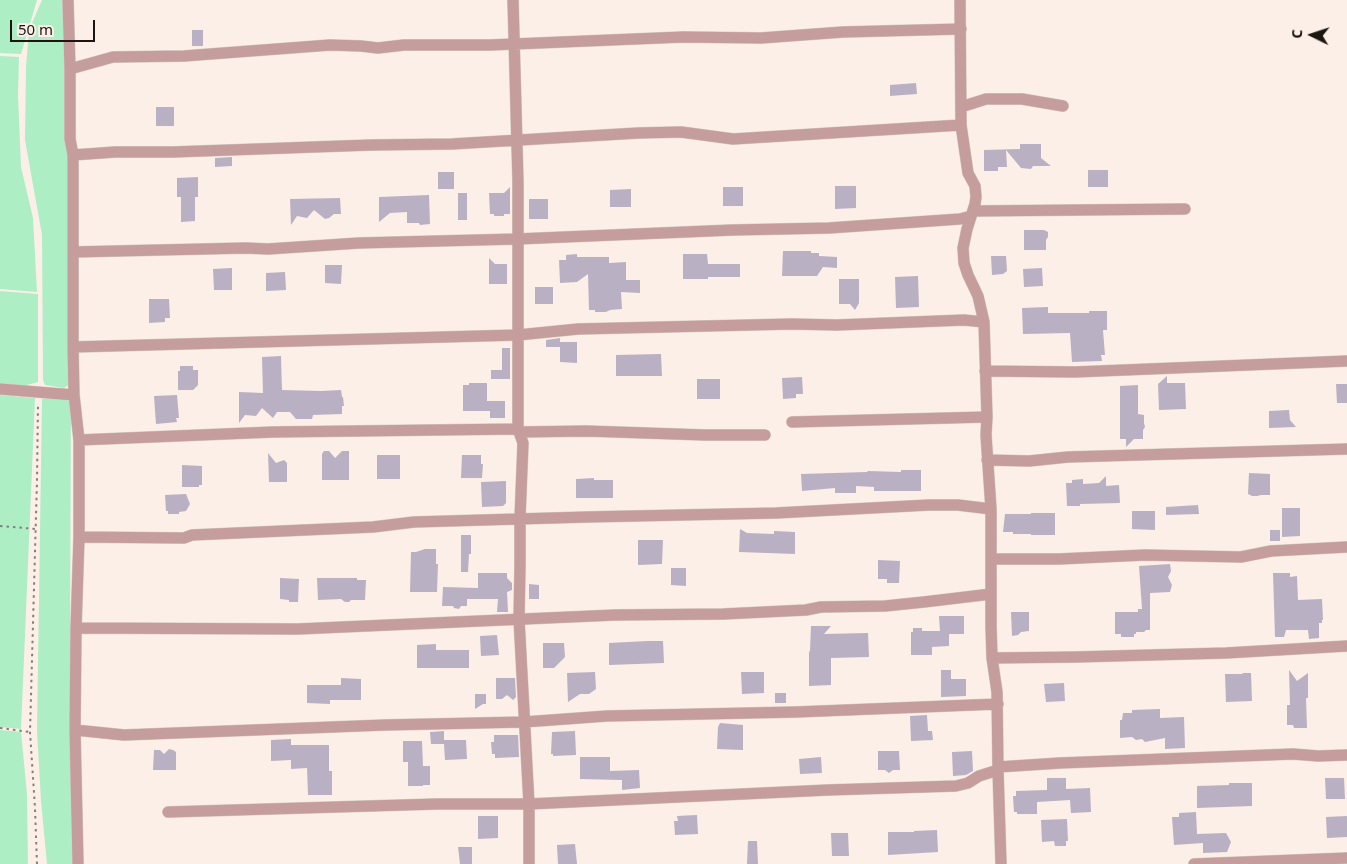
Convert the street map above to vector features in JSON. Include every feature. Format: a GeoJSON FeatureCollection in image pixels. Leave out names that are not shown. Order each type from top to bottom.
{"type":"FeatureCollection","features":[{"type":"Feature","properties":{"kind":"street"},"geometry":{"type":"LineString","coordinates":[[68,0],[70,139],[73,155],[74,396],[79,440],[75,730],[78,864]]}},
{"type":"Feature","properties":{"kind":"street"},"geometry":{"type":"LineString","coordinates":[[513,0],[518,182],[519,430],[523,443],[518,619],[529,804],[529,864]]}},
{"type":"Feature","properties":{"kind":"street"},"geometry":{"type":"LineString","coordinates":[[960,0],[961,125],[968,173],[975,186],[976,197],[966,229],[964,263],[978,296],[984,322],[987,460],[991,509],[992,658],[998,692],[998,768],[1002,864]]}},
{"type":"Feature","properties":{"kind":"street"},"geometry":{"type":"LineString","coordinates":[[70,69],[113,57],[184,56],[330,45],[378,48],[404,45],[514,44],[667,37],[761,38],[843,32],[961,29]]}},
{"type":"Feature","properties":{"kind":"street"},"geometry":{"type":"LineString","coordinates":[[961,107],[986,99],[1022,99],[1063,106]]}},
{"type":"Feature","properties":{"kind":"street"},"geometry":{"type":"LineString","coordinates":[[73,155],[115,152],[452,144],[638,133],[681,132],[733,139],[961,125]]}},
{"type":"Feature","properties":{"kind":"street"},"geometry":{"type":"LineString","coordinates":[[73,252],[268,249],[359,243],[517,240],[733,230],[829,228],[960,219],[972,213],[1185,208]]}},
{"type":"Feature","properties":{"kind":"street"},"geometry":{"type":"LineString","coordinates":[[73,348],[518,335],[578,330],[792,324],[837,325],[964,320],[984,322]]}},
{"type":"Feature","properties":{"kind":"street"},"geometry":{"type":"LineString","coordinates":[[985,371],[1075,372],[1347,361]]}},
{"type":"Feature","properties":{"kind":"street"},"geometry":{"type":"LineString","coordinates":[[0,389],[74,396]]}},
{"type":"Feature","properties":{"kind":"street"},"geometry":{"type":"LineString","coordinates":[[792,422],[987,417]]}},
{"type":"Feature","properties":{"kind":"street"},"geometry":{"type":"LineString","coordinates":[[79,440],[272,432],[519,430],[724,436],[765,435]]}},
{"type":"Feature","properties":{"kind":"street"},"geometry":{"type":"LineString","coordinates":[[987,460],[1021,461],[1068,457],[1347,449]]}},
{"type":"Feature","properties":{"kind":"street"},"geometry":{"type":"LineString","coordinates":[[79,537],[184,538],[192,535],[373,526],[414,522],[776,513],[958,504],[991,509]]}},
{"type":"Feature","properties":{"kind":"street"},"geometry":{"type":"LineString","coordinates":[[992,559],[1059,559],[1145,555],[1241,557],[1271,551],[1347,547]]}},
{"type":"Feature","properties":{"kind":"street"},"geometry":{"type":"LineString","coordinates":[[76,628],[298,629],[518,619],[806,610],[821,607],[886,606],[991,594]]}},
{"type":"Feature","properties":{"kind":"street"},"geometry":{"type":"LineString","coordinates":[[992,658],[1226,653],[1347,646]]}},
{"type":"Feature","properties":{"kind":"street"},"geometry":{"type":"LineString","coordinates":[[75,730],[124,735],[385,725],[524,722],[607,716],[796,712],[998,704]]}},
{"type":"Feature","properties":{"kind":"street"},"geometry":{"type":"LineString","coordinates":[[168,812],[437,804],[529,804],[956,786],[968,783],[998,768],[1060,762],[1293,754],[1318,756],[1347,755]]}},
{"type":"Feature","properties":{"kind":"street"},"geometry":{"type":"LineString","coordinates":[[1194,864],[1347,858]]}},
{"type":"Feature","properties":{"kind":"path"},"geometry":{"type":"LineString","coordinates":[[37,864],[36,808],[30,732],[38,392]]}},
{"type":"Feature","properties":{"kind":"path"},"geometry":{"type":"LineString","coordinates":[[0,526],[36,529]]}},
{"type":"Feature","properties":{"kind":"path"},"geometry":{"type":"LineString","coordinates":[[0,728],[30,732]]}},
{"type":"Feature","properties":{"kind":"green space"},"geometry":{"type":"Polygon","coordinates":[[[0,0],[37,0],[21,54],[0,53],[0,0]]]}},
{"type":"Feature","properties":{"kind":"green space"},"geometry":{"type":"Polygon","coordinates":[[[42,0],[73,0],[70,384],[64,388],[45,385],[43,380],[42,235],[25,140],[26,67],[29,30],[42,0]]]}},
{"type":"Feature","properties":{"kind":"green space"},"geometry":{"type":"Polygon","coordinates":[[[0,56],[19,57],[18,95],[21,167],[33,218],[37,292],[0,289],[0,56]]]}},
{"type":"Feature","properties":{"kind":"green space"},"geometry":{"type":"Polygon","coordinates":[[[0,291],[38,294],[38,382],[27,385],[0,385],[0,291]]]}},
{"type":"Feature","properties":{"kind":"green space"},"geometry":{"type":"Polygon","coordinates":[[[0,395],[35,398],[21,729],[0,727],[0,395]]]}},
{"type":"Feature","properties":{"kind":"green space"},"geometry":{"type":"Polygon","coordinates":[[[52,398],[71,402],[70,636],[74,864],[47,864],[37,731],[42,399],[52,398]]]}},
{"type":"Feature","properties":{"kind":"green space"},"geometry":{"type":"Polygon","coordinates":[[[0,730],[21,732],[27,794],[28,864],[0,864],[0,730]]]}},
{"type":"Feature","properties":{"kind":"building"},"geometry":{"type":"Polygon","coordinates":[[[192,30],[203,30],[203,46],[192,46],[192,30]]]}},
{"type":"Feature","properties":{"kind":"building"},"geometry":{"type":"Polygon","coordinates":[[[916,83],[917,94],[890,96],[890,85],[916,83]]]}},
{"type":"Feature","properties":{"kind":"building"},"geometry":{"type":"Polygon","coordinates":[[[156,107],[174,107],[174,126],[156,126],[156,107]]]}},
{"type":"Feature","properties":{"kind":"building"},"geometry":{"type":"Polygon","coordinates":[[[1020,144],[1041,144],[1041,158],[1051,166],[1033,166],[1031,169],[1021,168],[1006,150],[1007,167],[998,167],[998,171],[984,171],[984,150],[1020,149],[1020,144]]]}},
{"type":"Feature","properties":{"kind":"building"},"geometry":{"type":"Polygon","coordinates":[[[232,157],[232,166],[215,167],[215,158],[232,157]]]}},
{"type":"Feature","properties":{"kind":"building"},"geometry":{"type":"Polygon","coordinates":[[[1088,170],[1108,170],[1108,187],[1088,187],[1088,170]]]}},
{"type":"Feature","properties":{"kind":"building"},"geometry":{"type":"Polygon","coordinates":[[[438,172],[454,172],[454,189],[438,189],[438,172]]]}},
{"type":"Feature","properties":{"kind":"building"},"geometry":{"type":"Polygon","coordinates":[[[198,177],[198,197],[195,197],[195,221],[181,222],[181,197],[177,197],[177,178],[198,177]]]}},
{"type":"Feature","properties":{"kind":"building"},"geometry":{"type":"Polygon","coordinates":[[[835,186],[856,186],[856,208],[835,209],[835,186]]]}},
{"type":"Feature","properties":{"kind":"building"},"geometry":{"type":"Polygon","coordinates":[[[510,187],[510,214],[494,216],[494,214],[490,214],[489,193],[504,193],[510,187]]]}},
{"type":"Feature","properties":{"kind":"building"},"geometry":{"type":"Polygon","coordinates":[[[723,187],[743,187],[743,206],[723,206],[723,187]]]}},
{"type":"Feature","properties":{"kind":"building"},"geometry":{"type":"Polygon","coordinates":[[[631,189],[631,207],[610,207],[610,190],[631,189]]]}},
{"type":"Feature","properties":{"kind":"building"},"geometry":{"type":"Polygon","coordinates":[[[458,193],[467,193],[467,220],[458,220],[458,193]]]}},
{"type":"Feature","properties":{"kind":"building"},"geometry":{"type":"Polygon","coordinates":[[[429,195],[430,224],[407,223],[407,212],[390,213],[379,222],[379,197],[429,195]]]}},
{"type":"Feature","properties":{"kind":"building"},"geometry":{"type":"Polygon","coordinates":[[[340,198],[341,214],[334,214],[325,219],[314,210],[307,218],[297,216],[291,225],[290,199],[340,198]]]}},
{"type":"Feature","properties":{"kind":"building"},"geometry":{"type":"Polygon","coordinates":[[[529,199],[548,199],[548,219],[529,219],[529,199]]]}},
{"type":"Feature","properties":{"kind":"building"},"geometry":{"type":"Polygon","coordinates":[[[1024,230],[1044,230],[1048,232],[1046,250],[1024,250],[1024,230]]]}},
{"type":"Feature","properties":{"kind":"building"},"geometry":{"type":"Polygon","coordinates":[[[783,251],[811,251],[811,253],[819,253],[819,256],[837,257],[837,268],[823,267],[817,276],[782,276],[783,251]]]}},
{"type":"Feature","properties":{"kind":"building"},"geometry":{"type":"Polygon","coordinates":[[[577,254],[577,257],[609,257],[609,263],[626,262],[626,280],[640,280],[640,293],[621,292],[622,309],[606,312],[589,310],[588,274],[577,282],[560,283],[559,260],[566,260],[566,255],[577,254]]]}},
{"type":"Feature","properties":{"kind":"building"},"geometry":{"type":"Polygon","coordinates":[[[683,254],[707,254],[708,264],[740,264],[740,277],[683,279],[683,254]]]}},
{"type":"Feature","properties":{"kind":"building"},"geometry":{"type":"Polygon","coordinates":[[[991,256],[1006,256],[1007,271],[1003,274],[992,275],[991,256]]]}},
{"type":"Feature","properties":{"kind":"building"},"geometry":{"type":"Polygon","coordinates":[[[489,258],[495,264],[507,264],[507,284],[489,284],[489,258]]]}},
{"type":"Feature","properties":{"kind":"building"},"geometry":{"type":"Polygon","coordinates":[[[325,265],[342,265],[341,284],[325,283],[325,265]]]}},
{"type":"Feature","properties":{"kind":"building"},"geometry":{"type":"Polygon","coordinates":[[[232,268],[232,290],[214,290],[213,269],[232,268]]]}},
{"type":"Feature","properties":{"kind":"building"},"geometry":{"type":"Polygon","coordinates":[[[1042,268],[1043,286],[1024,287],[1023,269],[1042,268]]]}},
{"type":"Feature","properties":{"kind":"building"},"geometry":{"type":"Polygon","coordinates":[[[285,272],[286,290],[266,291],[266,273],[285,272]]]}},
{"type":"Feature","properties":{"kind":"building"},"geometry":{"type":"Polygon","coordinates":[[[918,276],[919,307],[896,308],[895,277],[918,276]]]}},
{"type":"Feature","properties":{"kind":"building"},"geometry":{"type":"Polygon","coordinates":[[[839,279],[859,279],[859,303],[855,310],[850,304],[839,304],[839,279]]]}},
{"type":"Feature","properties":{"kind":"building"},"geometry":{"type":"Polygon","coordinates":[[[535,287],[553,287],[553,304],[535,304],[535,287]]]}},
{"type":"Feature","properties":{"kind":"building"},"geometry":{"type":"Polygon","coordinates":[[[149,299],[169,299],[170,318],[165,318],[165,322],[149,323],[149,299]]]}},
{"type":"Feature","properties":{"kind":"building"},"geometry":{"type":"Polygon","coordinates":[[[1048,307],[1048,313],[1107,311],[1107,330],[1103,330],[1105,355],[1101,355],[1102,361],[1072,362],[1070,333],[1023,334],[1022,308],[1048,307]]]}},
{"type":"Feature","properties":{"kind":"building"},"geometry":{"type":"Polygon","coordinates":[[[560,338],[560,347],[546,347],[546,340],[560,338]]]}},
{"type":"Feature","properties":{"kind":"building"},"geometry":{"type":"Polygon","coordinates":[[[560,342],[577,342],[577,363],[560,362],[560,342]]]}},
{"type":"Feature","properties":{"kind":"building"},"geometry":{"type":"Polygon","coordinates":[[[502,348],[510,348],[510,379],[491,379],[491,370],[502,370],[502,348]]]}},
{"type":"Feature","properties":{"kind":"building"},"geometry":{"type":"Polygon","coordinates":[[[661,354],[662,376],[616,376],[616,355],[661,354]]]}},
{"type":"Feature","properties":{"kind":"building"},"geometry":{"type":"Polygon","coordinates":[[[281,356],[282,390],[341,390],[344,406],[342,406],[342,414],[313,415],[312,419],[296,419],[290,412],[277,412],[273,418],[262,408],[256,416],[245,415],[239,423],[239,392],[263,393],[262,357],[281,356]]]}},
{"type":"Feature","properties":{"kind":"building"},"geometry":{"type":"Polygon","coordinates":[[[180,366],[193,366],[193,370],[198,370],[198,385],[193,390],[178,390],[178,371],[180,371],[180,366]]]}},
{"type":"Feature","properties":{"kind":"building"},"geometry":{"type":"Polygon","coordinates":[[[1167,376],[1167,383],[1185,383],[1186,409],[1159,410],[1158,384],[1167,376]]]}},
{"type":"Feature","properties":{"kind":"building"},"geometry":{"type":"Polygon","coordinates":[[[802,377],[803,394],[796,394],[796,398],[783,399],[782,378],[802,377]]]}},
{"type":"Feature","properties":{"kind":"building"},"geometry":{"type":"Polygon","coordinates":[[[697,379],[720,379],[720,399],[697,399],[697,379]]]}},
{"type":"Feature","properties":{"kind":"building"},"geometry":{"type":"Polygon","coordinates":[[[469,383],[487,383],[487,401],[505,401],[505,418],[490,418],[490,411],[463,411],[463,385],[469,385],[469,383]]]}},
{"type":"Feature","properties":{"kind":"building"},"geometry":{"type":"Polygon","coordinates":[[[1336,384],[1347,384],[1347,403],[1337,403],[1336,384]]]}},
{"type":"Feature","properties":{"kind":"building"},"geometry":{"type":"Polygon","coordinates":[[[1138,385],[1138,414],[1144,415],[1143,439],[1134,439],[1126,447],[1126,439],[1120,439],[1120,386],[1138,385]]]}},
{"type":"Feature","properties":{"kind":"building"},"geometry":{"type":"Polygon","coordinates":[[[177,395],[179,418],[176,418],[177,422],[156,424],[154,396],[177,395]]]}},
{"type":"Feature","properties":{"kind":"building"},"geometry":{"type":"Polygon","coordinates":[[[1289,410],[1290,420],[1296,427],[1269,428],[1269,411],[1289,410]]]}},
{"type":"Feature","properties":{"kind":"building"},"geometry":{"type":"Polygon","coordinates":[[[324,451],[329,451],[335,458],[342,451],[349,451],[349,480],[322,480],[322,454],[324,451]]]}},
{"type":"Feature","properties":{"kind":"building"},"geometry":{"type":"Polygon","coordinates":[[[268,453],[276,463],[284,460],[287,463],[287,482],[269,482],[268,453]]]}},
{"type":"Feature","properties":{"kind":"building"},"geometry":{"type":"Polygon","coordinates":[[[377,455],[400,455],[400,479],[377,479],[377,455]]]}},
{"type":"Feature","properties":{"kind":"building"},"geometry":{"type":"Polygon","coordinates":[[[462,455],[481,455],[481,464],[483,464],[482,478],[461,478],[462,455]]]}},
{"type":"Feature","properties":{"kind":"building"},"geometry":{"type":"Polygon","coordinates":[[[182,465],[202,466],[202,485],[199,485],[199,487],[182,487],[182,465]]]}},
{"type":"Feature","properties":{"kind":"building"},"geometry":{"type":"Polygon","coordinates":[[[901,470],[921,470],[921,491],[874,491],[874,487],[856,486],[856,493],[835,493],[835,488],[802,491],[801,474],[868,471],[901,472],[901,470]]]}},
{"type":"Feature","properties":{"kind":"building"},"geometry":{"type":"Polygon","coordinates":[[[1249,473],[1270,474],[1270,495],[1252,496],[1248,494],[1249,473]]]}},
{"type":"Feature","properties":{"kind":"building"},"geometry":{"type":"Polygon","coordinates":[[[1106,476],[1106,486],[1119,485],[1120,503],[1067,506],[1066,483],[1072,483],[1072,480],[1083,479],[1083,484],[1099,483],[1106,476]]]}},
{"type":"Feature","properties":{"kind":"building"},"geometry":{"type":"Polygon","coordinates":[[[594,478],[594,480],[613,480],[613,498],[576,498],[576,479],[594,478]]]}},
{"type":"Feature","properties":{"kind":"building"},"geometry":{"type":"Polygon","coordinates":[[[506,481],[506,503],[503,506],[482,507],[481,482],[506,481]]]}},
{"type":"Feature","properties":{"kind":"building"},"geometry":{"type":"Polygon","coordinates":[[[186,494],[190,504],[186,511],[179,512],[179,514],[168,514],[168,511],[166,511],[165,495],[186,494]]]}},
{"type":"Feature","properties":{"kind":"building"},"geometry":{"type":"Polygon","coordinates":[[[1198,505],[1199,514],[1166,515],[1166,507],[1198,505]]]}},
{"type":"Feature","properties":{"kind":"building"},"geometry":{"type":"Polygon","coordinates":[[[1282,508],[1300,508],[1300,536],[1282,537],[1282,508]]]}},
{"type":"Feature","properties":{"kind":"building"},"geometry":{"type":"Polygon","coordinates":[[[1132,511],[1155,511],[1155,530],[1132,529],[1132,511]]]}},
{"type":"Feature","properties":{"kind":"building"},"geometry":{"type":"Polygon","coordinates":[[[1055,513],[1055,535],[1003,532],[1005,514],[1055,513]]]}},
{"type":"Feature","properties":{"kind":"building"},"geometry":{"type":"Polygon","coordinates":[[[740,529],[747,533],[774,534],[774,531],[795,532],[795,554],[739,552],[740,529]]]}},
{"type":"Feature","properties":{"kind":"building"},"geometry":{"type":"Polygon","coordinates":[[[1270,530],[1280,530],[1280,541],[1270,541],[1270,530]]]}},
{"type":"Feature","properties":{"kind":"building"},"geometry":{"type":"Polygon","coordinates":[[[461,535],[471,535],[471,554],[469,554],[468,572],[461,572],[461,535]]]}},
{"type":"Feature","properties":{"kind":"building"},"geometry":{"type":"Polygon","coordinates":[[[638,540],[663,540],[662,564],[638,565],[638,540]]]}},
{"type":"Feature","properties":{"kind":"building"},"geometry":{"type":"Polygon","coordinates":[[[436,549],[436,564],[438,564],[437,592],[410,592],[411,552],[436,549]]]}},
{"type":"Feature","properties":{"kind":"building"},"geometry":{"type":"Polygon","coordinates":[[[878,560],[900,561],[899,583],[887,583],[887,579],[878,579],[878,560]]]}},
{"type":"Feature","properties":{"kind":"building"},"geometry":{"type":"Polygon","coordinates":[[[1170,564],[1171,571],[1168,577],[1172,585],[1170,592],[1150,593],[1150,630],[1136,632],[1134,637],[1121,637],[1121,634],[1115,634],[1115,612],[1138,612],[1138,609],[1142,609],[1139,566],[1170,564]]]}},
{"type":"Feature","properties":{"kind":"building"},"geometry":{"type":"Polygon","coordinates":[[[671,568],[686,568],[686,586],[671,585],[671,568]]]}},
{"type":"Feature","properties":{"kind":"building"},"geometry":{"type":"Polygon","coordinates":[[[478,573],[507,573],[507,578],[512,583],[512,590],[507,592],[508,612],[497,612],[498,599],[467,599],[467,606],[461,606],[459,609],[453,606],[442,606],[443,587],[478,588],[478,573]]]}},
{"type":"Feature","properties":{"kind":"building"},"geometry":{"type":"Polygon","coordinates":[[[1273,573],[1290,573],[1290,577],[1297,576],[1298,600],[1322,599],[1323,620],[1322,623],[1319,623],[1319,638],[1309,639],[1308,630],[1286,630],[1284,637],[1275,637],[1273,573]]]}},
{"type":"Feature","properties":{"kind":"building"},"geometry":{"type":"Polygon","coordinates":[[[280,578],[299,579],[298,602],[280,599],[280,578]]]}},
{"type":"Feature","properties":{"kind":"building"},"geometry":{"type":"Polygon","coordinates":[[[317,578],[357,578],[357,580],[366,580],[365,600],[345,602],[341,599],[318,600],[317,578]]]}},
{"type":"Feature","properties":{"kind":"building"},"geometry":{"type":"Polygon","coordinates":[[[529,584],[539,585],[539,599],[529,599],[529,584]]]}},
{"type":"Feature","properties":{"kind":"building"},"geometry":{"type":"Polygon","coordinates":[[[1011,612],[1029,612],[1029,631],[1012,636],[1011,612]]]}},
{"type":"Feature","properties":{"kind":"building"},"geometry":{"type":"Polygon","coordinates":[[[939,616],[964,616],[964,634],[949,634],[949,646],[932,647],[932,655],[911,655],[911,632],[913,632],[913,628],[922,628],[922,631],[940,631],[939,616]]]}},
{"type":"Feature","properties":{"kind":"building"},"geometry":{"type":"Polygon","coordinates":[[[811,626],[831,626],[824,634],[868,633],[869,657],[831,658],[831,685],[809,686],[811,626]]]}},
{"type":"Feature","properties":{"kind":"building"},"geometry":{"type":"Polygon","coordinates":[[[497,635],[499,655],[481,656],[480,636],[497,635]]]}},
{"type":"Feature","properties":{"kind":"building"},"geometry":{"type":"Polygon","coordinates":[[[663,641],[664,663],[609,665],[609,643],[663,641]]]}},
{"type":"Feature","properties":{"kind":"building"},"geometry":{"type":"Polygon","coordinates":[[[543,643],[564,643],[565,657],[554,668],[543,668],[543,643]]]}},
{"type":"Feature","properties":{"kind":"building"},"geometry":{"type":"Polygon","coordinates":[[[436,644],[436,650],[469,650],[469,668],[417,668],[417,645],[436,644]]]}},
{"type":"Feature","properties":{"kind":"building"},"geometry":{"type":"Polygon","coordinates":[[[941,670],[951,670],[951,679],[966,679],[966,696],[941,697],[941,670]]]}},
{"type":"Feature","properties":{"kind":"building"},"geometry":{"type":"Polygon","coordinates":[[[1289,670],[1297,681],[1308,673],[1308,698],[1306,698],[1307,728],[1294,728],[1293,725],[1287,725],[1287,705],[1290,705],[1289,670]]]}},
{"type":"Feature","properties":{"kind":"building"},"geometry":{"type":"Polygon","coordinates":[[[595,672],[596,689],[589,694],[580,694],[568,702],[567,673],[595,672]]]}},
{"type":"Feature","properties":{"kind":"building"},"geometry":{"type":"Polygon","coordinates":[[[741,672],[764,672],[764,693],[742,694],[741,672]]]}},
{"type":"Feature","properties":{"kind":"building"},"geometry":{"type":"Polygon","coordinates":[[[1251,673],[1252,701],[1226,702],[1225,674],[1251,673]]]}},
{"type":"Feature","properties":{"kind":"building"},"geometry":{"type":"Polygon","coordinates":[[[341,678],[361,679],[361,700],[330,700],[330,704],[307,703],[307,685],[341,685],[341,678]]]}},
{"type":"Feature","properties":{"kind":"building"},"geometry":{"type":"Polygon","coordinates":[[[496,678],[515,678],[516,697],[513,700],[507,695],[502,699],[496,699],[496,678]]]}},
{"type":"Feature","properties":{"kind":"building"},"geometry":{"type":"Polygon","coordinates":[[[1064,683],[1065,701],[1046,702],[1044,684],[1064,683]]]}},
{"type":"Feature","properties":{"kind":"building"},"geometry":{"type":"Polygon","coordinates":[[[775,693],[786,693],[786,703],[775,703],[775,693]]]}},
{"type":"Feature","properties":{"kind":"building"},"geometry":{"type":"Polygon","coordinates":[[[475,694],[486,694],[486,704],[475,709],[475,694]]]}},
{"type":"Feature","properties":{"kind":"building"},"geometry":{"type":"Polygon","coordinates":[[[1160,709],[1160,718],[1184,717],[1185,748],[1165,749],[1165,738],[1145,742],[1142,739],[1136,740],[1132,737],[1120,738],[1120,720],[1122,720],[1123,713],[1132,713],[1132,710],[1160,709]]]}},
{"type":"Feature","properties":{"kind":"building"},"geometry":{"type":"Polygon","coordinates":[[[927,715],[928,731],[932,731],[933,740],[911,741],[910,716],[927,715]]]}},
{"type":"Feature","properties":{"kind":"building"},"geometry":{"type":"Polygon","coordinates":[[[720,723],[743,725],[743,750],[717,749],[718,727],[720,723]]]}},
{"type":"Feature","properties":{"kind":"building"},"geometry":{"type":"Polygon","coordinates":[[[444,731],[444,740],[466,740],[467,759],[445,760],[444,744],[431,744],[430,732],[444,731]]]}},
{"type":"Feature","properties":{"kind":"building"},"geometry":{"type":"Polygon","coordinates":[[[575,731],[576,755],[553,756],[551,754],[552,732],[575,731]]]}},
{"type":"Feature","properties":{"kind":"building"},"geometry":{"type":"Polygon","coordinates":[[[494,735],[518,735],[519,757],[495,758],[495,754],[492,754],[491,742],[494,742],[494,735]]]}},
{"type":"Feature","properties":{"kind":"building"},"geometry":{"type":"Polygon","coordinates":[[[291,739],[291,745],[329,745],[329,771],[332,771],[332,795],[308,795],[307,768],[291,769],[291,760],[271,761],[271,740],[291,739]]]}},
{"type":"Feature","properties":{"kind":"building"},"geometry":{"type":"Polygon","coordinates":[[[403,741],[422,741],[423,766],[430,766],[430,785],[408,786],[408,762],[403,762],[403,741]]]}},
{"type":"Feature","properties":{"kind":"building"},"geometry":{"type":"Polygon","coordinates":[[[169,749],[176,752],[176,770],[153,770],[154,750],[160,750],[164,754],[169,749]]]}},
{"type":"Feature","properties":{"kind":"building"},"geometry":{"type":"Polygon","coordinates":[[[878,751],[899,751],[900,770],[893,770],[889,773],[885,770],[878,770],[878,751]]]}},
{"type":"Feature","properties":{"kind":"building"},"geometry":{"type":"Polygon","coordinates":[[[972,751],[973,771],[966,775],[953,776],[952,752],[972,751]]]}},
{"type":"Feature","properties":{"kind":"building"},"geometry":{"type":"Polygon","coordinates":[[[580,757],[610,757],[610,771],[639,770],[640,788],[622,790],[622,780],[580,779],[580,757]]]}},
{"type":"Feature","properties":{"kind":"building"},"geometry":{"type":"Polygon","coordinates":[[[821,757],[822,773],[800,774],[799,759],[821,757]]]}},
{"type":"Feature","properties":{"kind":"building"},"geometry":{"type":"Polygon","coordinates":[[[1047,778],[1066,778],[1066,789],[1090,788],[1091,812],[1071,813],[1070,800],[1037,802],[1037,814],[1017,814],[1017,812],[1014,812],[1013,796],[1016,796],[1016,791],[1047,790],[1047,778]]]}},
{"type":"Feature","properties":{"kind":"building"},"geometry":{"type":"Polygon","coordinates":[[[1325,778],[1344,778],[1345,799],[1326,799],[1325,778]]]}},
{"type":"Feature","properties":{"kind":"building"},"geometry":{"type":"Polygon","coordinates":[[[1229,783],[1252,783],[1252,806],[1197,808],[1197,786],[1229,785],[1229,783]]]}},
{"type":"Feature","properties":{"kind":"building"},"geometry":{"type":"Polygon","coordinates":[[[1196,812],[1197,834],[1226,833],[1231,842],[1227,852],[1203,853],[1203,843],[1174,845],[1172,817],[1179,817],[1179,813],[1196,812]]]}},
{"type":"Feature","properties":{"kind":"building"},"geometry":{"type":"Polygon","coordinates":[[[697,815],[698,834],[675,835],[674,821],[678,821],[677,816],[697,815]]]}},
{"type":"Feature","properties":{"kind":"building"},"geometry":{"type":"Polygon","coordinates":[[[478,816],[498,816],[498,838],[478,839],[478,816]]]}},
{"type":"Feature","properties":{"kind":"building"},"geometry":{"type":"Polygon","coordinates":[[[1347,816],[1347,837],[1327,838],[1326,817],[1347,816]]]}},
{"type":"Feature","properties":{"kind":"building"},"geometry":{"type":"Polygon","coordinates":[[[1067,819],[1068,841],[1066,841],[1066,846],[1055,846],[1054,841],[1042,842],[1041,820],[1067,819]]]}},
{"type":"Feature","properties":{"kind":"building"},"geometry":{"type":"Polygon","coordinates":[[[937,830],[938,852],[888,855],[888,832],[937,830]]]}},
{"type":"Feature","properties":{"kind":"building"},"geometry":{"type":"Polygon","coordinates":[[[831,833],[848,833],[849,856],[832,856],[831,833]]]}},
{"type":"Feature","properties":{"kind":"building"},"geometry":{"type":"Polygon","coordinates":[[[748,841],[757,841],[758,864],[747,864],[748,841]]]}},
{"type":"Feature","properties":{"kind":"building"},"geometry":{"type":"Polygon","coordinates":[[[575,844],[577,864],[558,864],[557,845],[575,844]]]}},
{"type":"Feature","properties":{"kind":"building"},"geometry":{"type":"Polygon","coordinates":[[[458,847],[472,847],[472,864],[460,864],[458,847]]]}}]}
